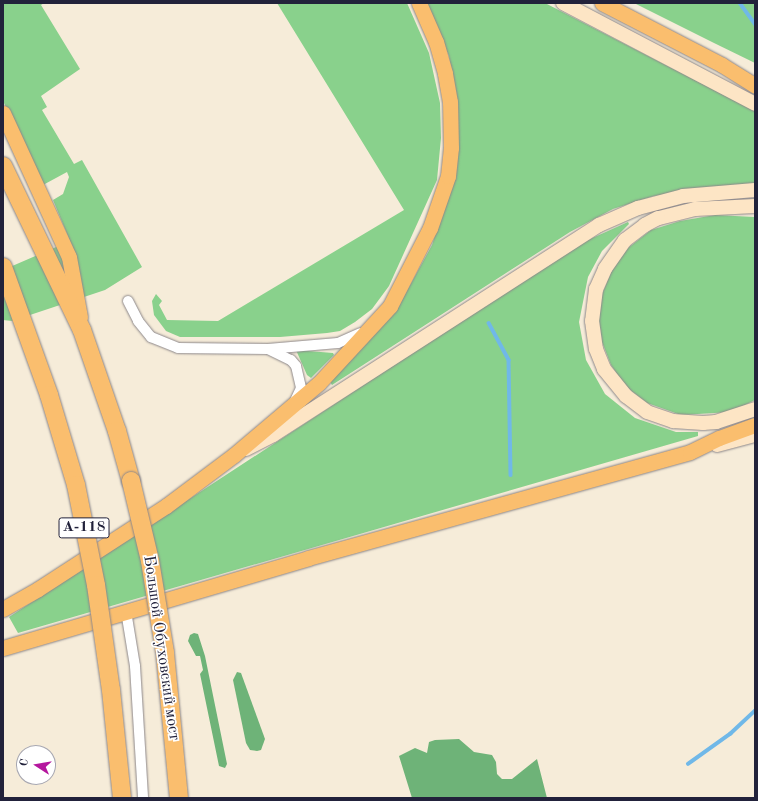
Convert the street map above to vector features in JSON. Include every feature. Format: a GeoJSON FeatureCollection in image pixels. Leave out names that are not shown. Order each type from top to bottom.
{"type":"FeatureCollection","features":[{"type":"Feature","properties":{"kind":"highway","name":"Большой Обуховский мост"},"geometry":{"type":"LineString","coordinates":[[3,166],[82,330],[117,431],[150,561],[165,653],[180,798]]}},
{"type":"Feature","properties":{"kind":"highway","name":"А-118"},"geometry":{"type":"LineString","coordinates":[[3,267],[49,395],[76,485],[96,585],[111,690],[122,798]]}},
{"type":"Feature","properties":{"kind":"main road"},"geometry":{"type":"LineString","coordinates":[[3,609],[38,589],[166,506],[234,455],[319,383],[390,306],[407,278],[430,228],[448,176],[452,132],[445,73],[436,42],[419,3]]}},
{"type":"Feature","properties":{"kind":"main road"},"geometry":{"type":"LineString","coordinates":[[563,3],[755,104]]}},
{"type":"Feature","properties":{"kind":"main road"},"geometry":{"type":"LineString","coordinates":[[602,3],[722,65],[755,86]]}},
{"type":"Feature","properties":{"kind":"main road"},"geometry":{"type":"LineString","coordinates":[[722,65],[755,78]]}},
{"type":"Feature","properties":{"kind":"main road"},"geometry":{"type":"LineString","coordinates":[[3,113],[69,257],[82,330]]}},
{"type":"Feature","properties":{"kind":"main road"},"geometry":{"type":"LineString","coordinates":[[234,455],[273,435],[599,225],[638,208],[683,196],[755,190]]}},
{"type":"Feature","properties":{"kind":"main road"},"geometry":{"type":"LineString","coordinates":[[755,206],[695,209],[658,218],[645,225],[625,240],[605,268],[596,289],[592,321],[596,349],[604,369],[618,389],[647,412],[673,421],[703,423],[716,422],[755,409]]}},
{"type":"Feature","properties":{"kind":"main road"},"geometry":{"type":"LineString","coordinates":[[690,452],[719,438],[755,425]]}},
{"type":"Feature","properties":{"kind":"main road"},"geometry":{"type":"LineString","coordinates":[[3,648],[126,611],[755,435]]}},
{"type":"Feature","properties":{"kind":"street"},"geometry":{"type":"LineString","coordinates":[[128,301],[138,322],[151,337],[163,344],[178,348],[268,349],[338,343],[372,326]]}},
{"type":"Feature","properties":{"kind":"street"},"geometry":{"type":"LineString","coordinates":[[268,349],[285,356],[296,366],[301,388],[291,406]]}},
{"type":"Feature","properties":{"kind":"street"},"geometry":{"type":"LineString","coordinates":[[126,611],[135,666],[143,798]]}},
{"type":"Feature","properties":{"kind":"green space"},"geometry":{"type":"Polygon","coordinates":[[[3,3],[44,3],[41,5],[80,69],[41,96],[47,107],[42,110],[74,164],[82,160],[142,267],[105,290],[12,321],[3,320],[3,270],[70,241],[53,200],[63,194],[69,177],[67,172],[43,185],[3,101],[3,3]]]}},
{"type":"Feature","properties":{"kind":"green space"},"geometry":{"type":"Polygon","coordinates":[[[277,3],[407,3],[429,53],[440,103],[441,138],[437,180],[389,286],[372,309],[355,322],[340,331],[327,333],[280,337],[180,337],[166,331],[154,315],[152,301],[156,294],[162,301],[159,305],[167,320],[218,321],[404,210],[277,3]]]}},
{"type":"Feature","properties":{"kind":"green space"},"geometry":{"type":"Polygon","coordinates":[[[426,3],[545,3],[755,111],[755,183],[654,196],[613,209],[570,232],[332,385],[330,382],[397,309],[432,245],[453,179],[458,126],[449,56],[426,3]]]}},
{"type":"Feature","properties":{"kind":"green space"},"geometry":{"type":"Polygon","coordinates":[[[634,3],[755,3],[755,63],[714,43],[634,3]]]}},
{"type":"Feature","properties":{"kind":"green space"},"geometry":{"type":"Polygon","coordinates":[[[715,215],[755,217],[755,400],[731,412],[681,415],[647,403],[625,386],[611,365],[602,342],[599,320],[601,297],[611,272],[628,248],[651,230],[680,221],[715,215]]]}},
{"type":"Feature","properties":{"kind":"green space"},"geometry":{"type":"Polygon","coordinates":[[[628,222],[629,224],[602,251],[588,277],[579,322],[586,360],[605,394],[635,418],[676,432],[698,432],[698,436],[18,633],[9,617],[579,244],[628,222]]]}},
{"type":"Feature","properties":{"kind":"green space"},"geometry":{"type":"Polygon","coordinates":[[[296,350],[333,353],[334,355],[311,378],[307,375],[296,350]]]}},
{"type":"Feature","properties":{"kind":"green space"},"geometry":{"type":"Polygon","coordinates":[[[194,633],[198,634],[205,656],[227,764],[225,768],[219,766],[200,674],[203,670],[200,656],[196,656],[188,641],[190,635],[194,633]]]}},
{"type":"Feature","properties":{"kind":"green space"},"geometry":{"type":"Polygon","coordinates":[[[237,672],[241,673],[265,739],[261,750],[250,750],[246,743],[233,680],[237,672]]]}},
{"type":"Feature","properties":{"kind":"green space"},"geometry":{"type":"Polygon","coordinates":[[[459,739],[474,752],[492,755],[496,762],[497,774],[502,779],[512,779],[537,759],[547,798],[412,798],[399,756],[415,748],[427,753],[429,742],[435,740],[459,739]]]}},
{"type":"Feature","properties":{"kind":"waterway"},"geometry":{"type":"LineString","coordinates":[[740,3],[755,24]]}},
{"type":"Feature","properties":{"kind":"waterway"},"geometry":{"type":"LineString","coordinates":[[489,323],[509,360],[511,475]]}},
{"type":"Feature","properties":{"kind":"waterway"},"geometry":{"type":"LineString","coordinates":[[688,764],[730,734],[755,711]]}}]}
